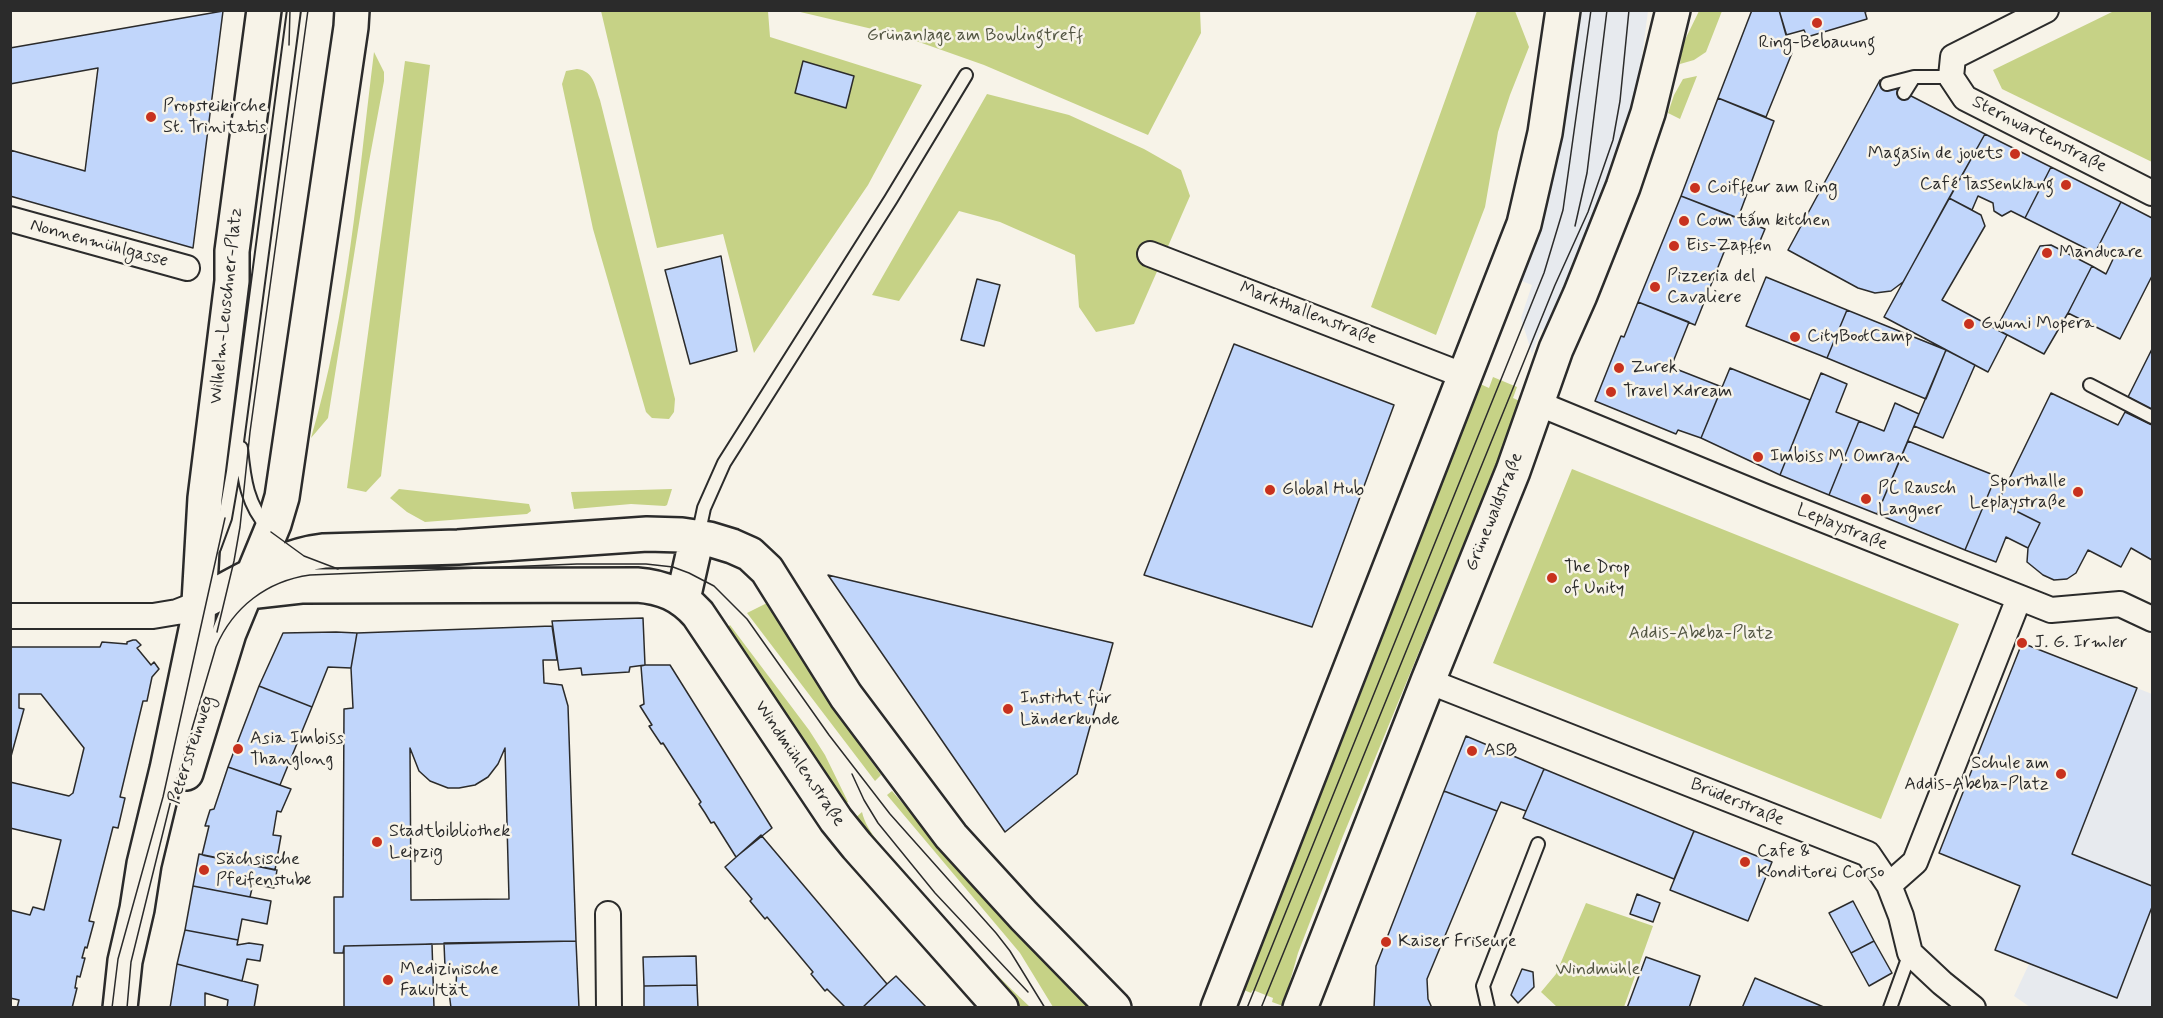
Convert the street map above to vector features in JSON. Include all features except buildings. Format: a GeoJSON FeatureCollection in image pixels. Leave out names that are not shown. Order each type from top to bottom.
{"type":"FeatureCollection","features":[{"type":"Feature","properties":{"kind":"main road","name":"Wilhelm-Leuschner-Platz"},"geometry":{"type":"LineString","coordinates":[[203,594],[205,498],[232,281],[232,251],[264,10]]}},
{"type":"Feature","properties":{"kind":"main road"},"geometry":{"type":"LineString","coordinates":[[1218,1008],[1510,264],[1530,203],[1545,133],[1563,10]]}},
{"type":"Feature","properties":{"kind":"main road","name":"Grünewaldstraße"},"geometry":{"type":"LineString","coordinates":[[1300,1008],[1513,471],[1556,349],[1580,295],[1637,149],[1673,10]]}},
{"type":"Feature","properties":{"kind":"main road"},"geometry":{"type":"LineString","coordinates":[[300,558],[282,497],[354,16]]}},
{"type":"Feature","properties":{"kind":"main road"},"geometry":{"type":"LineString","coordinates":[[203,594],[250,584],[300,558],[324,551],[458,547],[630,535],[697,537],[724,543],[750,554],[767,570],[840,687],[951,836],[1024,916],[1114,1008]]}},
{"type":"Feature","properties":{"kind":"main road"},"geometry":{"type":"LineString","coordinates":[[683,599],[697,537]]}},
{"type":"Feature","properties":{"kind":"main road"},"geometry":{"type":"LineString","coordinates":[[250,584],[280,587],[300,558]]}},
{"type":"Feature","properties":{"kind":"main road","name":"Windmühlenstraße"},"geometry":{"type":"LineString","coordinates":[[300,558],[572,586],[650,586],[683,599],[698,614],[836,820],[1001,1008]]}},
{"type":"Feature","properties":{"kind":"main road","name":"Peterssteinweg"},"geometry":{"type":"LineString","coordinates":[[137,909],[185,778],[226,642],[250,584]]}},
{"type":"Feature","properties":{"kind":"main road","name":"Peterssteinweg"},"geometry":{"type":"LineString","coordinates":[[120,1008],[125,961],[144,864],[167,769],[203,594]]}},
{"type":"Feature","properties":{"kind":"street"},"geometry":{"type":"LineString","coordinates":[[1952,67],[2046,10]]}},
{"type":"Feature","properties":{"kind":"street","name":"Sternwartenstraße"},"geometry":{"type":"LineString","coordinates":[[1952,67],[1965,98],[2152,193]]}},
{"type":"Feature","properties":{"kind":"street","name":"Nonnenmühlgasse"},"geometry":{"type":"LineString","coordinates":[[10,219],[187,268]]}},
{"type":"Feature","properties":{"kind":"street","name":"Markthallenstraße"},"geometry":{"type":"LineString","coordinates":[[1150,254],[1465,375]]}},
{"type":"Feature","properties":{"kind":"street","name":"Leplaystraße"},"geometry":{"type":"LineString","coordinates":[[1537,403],[1744,489],[2051,610],[2120,604],[2152,619]]}},
{"type":"Feature","properties":{"kind":"street"},"geometry":{"type":"LineString","coordinates":[[10,616],[153,616],[177,612],[203,594]]}},
{"type":"Feature","properties":{"kind":"street"},"geometry":{"type":"LineString","coordinates":[[1889,885],[1915,862],[2019,598]]}},
{"type":"Feature","properties":{"kind":"street","name":"Brüderstraße"},"geometry":{"type":"LineString","coordinates":[[1428,681],[1868,854],[1889,885],[1901,916],[1910,953]]}},
{"type":"Feature","properties":{"kind":"street"},"geometry":{"type":"LineString","coordinates":[[608,914],[609,1008]]}},
{"type":"Feature","properties":{"kind":"street"},"geometry":{"type":"LineString","coordinates":[[1910,953],[1973,1008]]}},
{"type":"Feature","properties":{"kind":"lane"},"geometry":{"type":"LineString","coordinates":[[203,594],[225,518],[294,10]]}},
{"type":"Feature","properties":{"kind":"lane"},"geometry":{"type":"LineString","coordinates":[[1887,84],[1952,67]]}},
{"type":"Feature","properties":{"kind":"lane"},"geometry":{"type":"LineString","coordinates":[[697,537],[704,508],[724,463],[891,200],[966,75]]}},
{"type":"Feature","properties":{"kind":"lane"},"geometry":{"type":"LineString","coordinates":[[1904,93],[1914,76]]}},
{"type":"Feature","properties":{"kind":"lane"},"geometry":{"type":"LineString","coordinates":[[2090,385],[2152,417]]}},
{"type":"Feature","properties":{"kind":"lane"},"geometry":{"type":"LineString","coordinates":[[241,405],[240,435],[245,485],[260,519],[300,558]]}},
{"type":"Feature","properties":{"kind":"lane"},"geometry":{"type":"LineString","coordinates":[[1488,1008],[1483,986],[1538,844]]}},
{"type":"Feature","properties":{"kind":"lane"},"geometry":{"type":"LineString","coordinates":[[1890,1008],[1910,953]]}},
{"type":"Feature","properties":{"kind":"shaded area"},"geometry":{"type":"Polygon","coordinates":[[[1574,11],[1648,11],[1638,87],[1626,142],[1553,334],[1541,329],[1532,354],[1521,318],[1532,285],[1519,280],[1574,11]]]}},
{"type":"Feature","properties":{"kind":"shaded area","name":"Schule am Addis-Abeba-Platz"},"geometry":{"type":"Polygon","coordinates":[[[2022,643],[2152,694],[2152,1007],[2030,1007],[2014,996],[2029,964],[1995,950],[2020,886],[1939,853],[2022,643]]]}},
{"type":"Feature","properties":{"kind":"green space"},"geometry":{"type":"Polygon","coordinates":[[[601,11],[768,11],[770,37],[922,85],[868,185],[754,353],[723,234],[657,248],[601,11]]]}},
{"type":"Feature","properties":{"kind":"green space","name":"Grünanlage am Bowlingtreff"},"geometry":{"type":"Polygon","coordinates":[[[796,11],[1200,11],[1201,33],[1148,135],[984,65],[902,36],[796,11]]]}},
{"type":"Feature","properties":{"kind":"green space"},"geometry":{"type":"Polygon","coordinates":[[[1477,11],[1515,11],[1529,47],[1498,132],[1485,207],[1436,335],[1371,307],[1477,11]]]}},
{"type":"Feature","properties":{"kind":"green space"},"geometry":{"type":"Polygon","coordinates":[[[1699,11],[1722,11],[1706,52],[1694,60],[1680,64],[1682,46],[1699,11]]]}},
{"type":"Feature","properties":{"kind":"green space"},"geometry":{"type":"Polygon","coordinates":[[[2114,11],[2152,11],[2152,162],[2002,89],[1993,70],[2114,11]]]}},
{"type":"Feature","properties":{"kind":"green space"},"geometry":{"type":"Polygon","coordinates":[[[374,52],[384,72],[384,81],[328,418],[311,438],[324,391],[343,295],[374,52]]]}},
{"type":"Feature","properties":{"kind":"green space"},"geometry":{"type":"Polygon","coordinates":[[[405,61],[430,65],[381,476],[366,492],[347,488],[405,61]]]}},
{"type":"Feature","properties":{"kind":"green space"},"geometry":{"type":"Polygon","coordinates":[[[583,70],[590,76],[600,100],[675,399],[674,412],[669,419],[652,418],[646,412],[593,229],[562,84],[566,71],[583,70]]]}},
{"type":"Feature","properties":{"kind":"green space"},"geometry":{"type":"Polygon","coordinates":[[[1697,76],[1680,119],[1668,113],[1683,79],[1697,76]]]}},
{"type":"Feature","properties":{"kind":"green space"},"geometry":{"type":"Polygon","coordinates":[[[987,94],[1069,115],[1144,149],[1181,170],[1190,196],[1134,324],[1096,332],[1079,307],[1075,255],[1000,222],[959,211],[899,301],[872,295],[987,94]]]}},
{"type":"Feature","properties":{"kind":"green space"},"geometry":{"type":"Polygon","coordinates":[[[1493,377],[1517,387],[1513,398],[1522,402],[1343,836],[1298,953],[1283,1006],[1272,1002],[1273,998],[1253,990],[1251,993],[1244,990],[1378,650],[1478,383],[1489,388],[1493,377]]]}},
{"type":"Feature","properties":{"kind":"green space","name":"Addis-Abeba-Platz"},"geometry":{"type":"Polygon","coordinates":[[[1572,469],[1959,624],[1881,819],[1493,663],[1572,469]]]}},
{"type":"Feature","properties":{"kind":"green space"},"geometry":{"type":"Polygon","coordinates":[[[399,489],[529,504],[531,511],[527,514],[425,522],[407,512],[390,498],[399,489]]]}},
{"type":"Feature","properties":{"kind":"green space"},"geometry":{"type":"Polygon","coordinates":[[[672,489],[665,506],[631,504],[574,509],[571,492],[672,489]]]}},
{"type":"Feature","properties":{"kind":"green space"},"geometry":{"type":"Polygon","coordinates":[[[767,603],[824,695],[881,775],[875,781],[747,613],[767,603]]]}},
{"type":"Feature","properties":{"kind":"green space"},"geometry":{"type":"Polygon","coordinates":[[[730,625],[809,730],[825,755],[848,802],[840,808],[727,628],[730,625]]]}},
{"type":"Feature","properties":{"kind":"green space"},"geometry":{"type":"Polygon","coordinates":[[[892,791],[1011,928],[1089,1007],[1053,1007],[1020,953],[887,795],[892,791]]]}},
{"type":"Feature","properties":{"kind":"green space"},"geometry":{"type":"Polygon","coordinates":[[[862,812],[873,835],[932,905],[1030,1007],[1018,1007],[1001,991],[852,821],[862,812]]]}},
{"type":"Feature","properties":{"kind":"green space","name":"Windmühle"},"geometry":{"type":"Polygon","coordinates":[[[1586,903],[1653,926],[1624,1007],[1557,1007],[1541,992],[1556,974],[1586,903]]]}},
{"type":"Feature","properties":{"kind":"tram line"},"geometry":{"type":"LineString","coordinates":[[289,45],[290,10]]}},
{"type":"Feature","properties":{"kind":"tram line"},"geometry":{"type":"LineString","coordinates":[[217,632],[240,527],[250,432],[308,10]]}},
{"type":"Feature","properties":{"kind":"tram line"},"geometry":{"type":"LineString","coordinates":[[1247,1008],[1544,273],[1563,210],[1591,10]]}},
{"type":"Feature","properties":{"kind":"tram line"},"geometry":{"type":"LineString","coordinates":[[1575,226],[1587,173],[1607,10]]}},
{"type":"Feature","properties":{"kind":"tram line"},"geometry":{"type":"LineString","coordinates":[[1261,1008],[1555,285],[1588,212],[1613,140],[1620,101],[1629,10]]}},
{"type":"Feature","properties":{"kind":"tram line"},"geometry":{"type":"LineString","coordinates":[[112,1008],[118,959],[163,797],[225,518]]}},
{"type":"Feature","properties":{"kind":"tram line"},"geometry":{"type":"LineString","coordinates":[[271,532],[304,556],[338,569]]}},
{"type":"Feature","properties":{"kind":"tram line"},"geometry":{"type":"LineString","coordinates":[[127,1008],[131,962],[171,800],[216,647],[223,633],[242,608],[253,598],[280,583],[310,575],[577,564],[646,564],[673,567],[714,586],[747,619],[829,735],[890,814],[996,933],[1010,951],[1045,1008]]}},
{"type":"Feature","properties":{"kind":"tram line"},"geometry":{"type":"LineString","coordinates":[[852,774],[878,823],[935,893],[1028,992]]}},
{"type":"Feature","properties":{"kind":"place","name":"Ring-Bebauung"},"geometry":{"type":"Point","coordinates":[1817,23]}},
{"type":"Feature","properties":{"kind":"place","name":"Propsteikirche St. Trinitatis"},"geometry":{"type":"Point","coordinates":[151,117]}},
{"type":"Feature","properties":{"kind":"place","name":"Magasin de jouets"},"geometry":{"type":"Point","coordinates":[2015,154]}},
{"type":"Feature","properties":{"kind":"place","name":"Café Tassenklang"},"geometry":{"type":"Point","coordinates":[2066,185]}},
{"type":"Feature","properties":{"kind":"place","name":"Coiffeur am Ring"},"geometry":{"type":"Point","coordinates":[1695,188]}},
{"type":"Feature","properties":{"kind":"place","name":"Cơm tấm kitchen"},"geometry":{"type":"Point","coordinates":[1684,221]}},
{"type":"Feature","properties":{"kind":"place","name":"Eis-Zapfen"},"geometry":{"type":"Point","coordinates":[1674,246]}},
{"type":"Feature","properties":{"kind":"place","name":"Manducare"},"geometry":{"type":"Point","coordinates":[2047,253]}},
{"type":"Feature","properties":{"kind":"place","name":"Pizzeria del Cavaliere"},"geometry":{"type":"Point","coordinates":[1655,287]}},
{"type":"Feature","properties":{"kind":"place","name":"Gwuni Mopera"},"geometry":{"type":"Point","coordinates":[1969,324]}},
{"type":"Feature","properties":{"kind":"place","name":"CityBootCamp"},"geometry":{"type":"Point","coordinates":[1795,337]}},
{"type":"Feature","properties":{"kind":"place","name":"Zurek"},"geometry":{"type":"Point","coordinates":[1619,368]}},
{"type":"Feature","properties":{"kind":"place","name":"Travel Xdream"},"geometry":{"type":"Point","coordinates":[1611,392]}},
{"type":"Feature","properties":{"kind":"place","name":"Imbiss M. Omran"},"geometry":{"type":"Point","coordinates":[1758,457]}},
{"type":"Feature","properties":{"kind":"place","name":"Global Hub"},"geometry":{"type":"Point","coordinates":[1270,490]}},
{"type":"Feature","properties":{"kind":"place","name":"Sporthalle Leplaystraße"},"geometry":{"type":"Point","coordinates":[2078,492]}},
{"type":"Feature","properties":{"kind":"place","name":"PC Rausch Langner"},"geometry":{"type":"Point","coordinates":[1866,499]}},
{"type":"Feature","properties":{"kind":"place","name":"The Drop of Unity"},"geometry":{"type":"Point","coordinates":[1552,578]}},
{"type":"Feature","properties":{"kind":"place","name":"J. G. Irmler"},"geometry":{"type":"Point","coordinates":[2022,643]}},
{"type":"Feature","properties":{"kind":"place","name":"Institut für Länderkunde"},"geometry":{"type":"Point","coordinates":[1008,709]}},
{"type":"Feature","properties":{"kind":"place","name":"Asia Imbiss Thanglong"},"geometry":{"type":"Point","coordinates":[238,749]}},
{"type":"Feature","properties":{"kind":"place","name":"ASB"},"geometry":{"type":"Point","coordinates":[1472,751]}},
{"type":"Feature","properties":{"kind":"place","name":"Schule am Addis-Abeba-Platz"},"geometry":{"type":"Point","coordinates":[2061,774]}},
{"type":"Feature","properties":{"kind":"place","name":"Stadtbibliothek Leipzig"},"geometry":{"type":"Point","coordinates":[377,842]}},
{"type":"Feature","properties":{"kind":"place","name":"Cafe & Konditorei Corso"},"geometry":{"type":"Point","coordinates":[1745,862]}},
{"type":"Feature","properties":{"kind":"place","name":"Sächsische Pfeifenstube"},"geometry":{"type":"Point","coordinates":[204,870]}},
{"type":"Feature","properties":{"kind":"place","name":"Kaiser Friseure"},"geometry":{"type":"Point","coordinates":[1386,942]}},
{"type":"Feature","properties":{"kind":"place","name":"Medizinische Fakultät"},"geometry":{"type":"Point","coordinates":[388,980]}}]}
